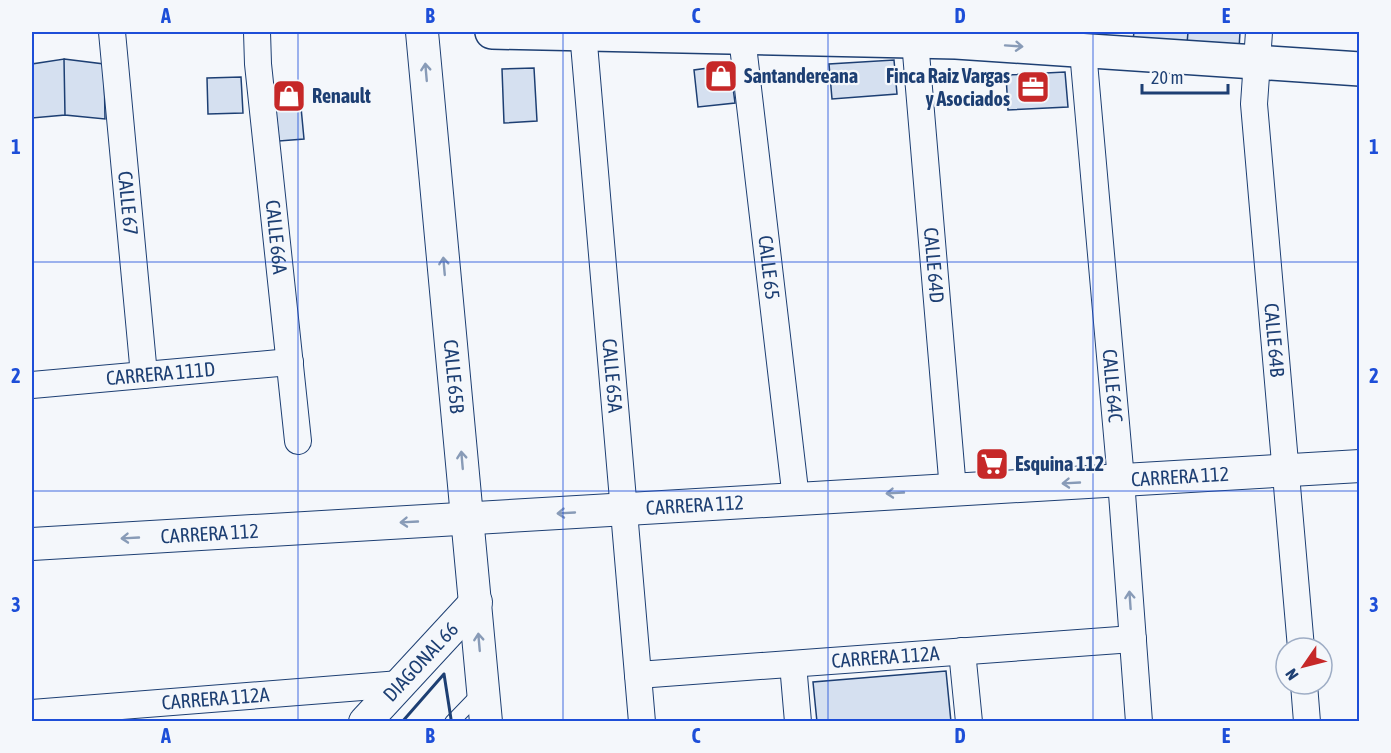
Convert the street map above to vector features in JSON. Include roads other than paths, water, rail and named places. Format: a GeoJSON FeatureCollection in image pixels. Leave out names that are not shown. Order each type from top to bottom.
{"type":"FeatureCollection","features":[{"type":"Feature","properties":{"kind":"main road"},"geometry":{"type":"LineString","coordinates":[[492,32],[915,41],[957,37],[1083,51],[1122,42],[1257,47],[1359,69]]}},
{"type":"Feature","properties":{"kind":"street","name":"CALLE 67"},"geometry":{"type":"LineString","coordinates":[[112,32],[144,375]]}},
{"type":"Feature","properties":{"kind":"street","name":"CALLE 66A"},"geometry":{"type":"LineString","coordinates":[[258,32],[258,64],[298,441]]}},
{"type":"Feature","properties":{"kind":"street","name":"CALLE 65B"},"geometry":{"type":"LineString","coordinates":[[422,32],[486,722]]}},
{"type":"Feature","properties":{"kind":"street","name":"CALLE 65A"},"geometry":{"type":"LineString","coordinates":[[583,33],[642,722]]}},
{"type":"Feature","properties":{"kind":"street","name":"CALLE 65"},"geometry":{"type":"LineString","coordinates":[[742,38],[796,499]]}},
{"type":"Feature","properties":{"kind":"street","name":"CALLE 64D"},"geometry":{"type":"LineString","coordinates":[[915,41],[953,490]]}},
{"type":"Feature","properties":{"kind":"street","name":"CALLE 64B"},"geometry":{"type":"LineString","coordinates":[[1257,47],[1254,104],[1300,636]]}},
{"type":"Feature","properties":{"kind":"street","name":"CALLE 64C"},"geometry":{"type":"LineString","coordinates":[[1083,51],[1121,480],[1138,722]]}},
{"type":"Feature","properties":{"kind":"street","name":"CARRERA 111D"},"geometry":{"type":"LineString","coordinates":[[32,385],[290,362]]}},
{"type":"Feature","properties":{"kind":"street","name":"CARRERA 112"},"geometry":{"type":"LineString","coordinates":[[32,544],[1359,466]]}},
{"type":"Feature","properties":{"kind":"street","name":"DIAGONAL 66"},"geometry":{"type":"LineString","coordinates":[[365,722],[476,602]]}},
{"type":"Feature","properties":{"kind":"street","name":"CARRERA 112A"},"geometry":{"type":"LineString","coordinates":[[638,675],[1132,639]]}},
{"type":"Feature","properties":{"kind":"street"},"geometry":{"type":"LineString","coordinates":[[962,651],[969,722]]}},
{"type":"Feature","properties":{"kind":"street"},"geometry":{"type":"LineString","coordinates":[[793,664],[798,722]]}},
{"type":"Feature","properties":{"kind":"street","name":"CARRERA 112A"},"geometry":{"type":"LineString","coordinates":[[32,713],[400,684]]}},
{"type":"Feature","properties":{"kind":"street"},"geometry":{"type":"LineString","coordinates":[[1305,696],[1307,722]]}},
{"type":"Feature","properties":{"kind":"lane"},"geometry":{"type":"LineString","coordinates":[[452,722],[484,689]]}},
{"type":"Feature","properties":{"kind":"place","name":"Santandereana"},"geometry":{"type":"Point","coordinates":[721,76]}},
{"type":"Feature","properties":{"kind":"place","name":"Finca Raiz Vargas y Asociados"},"geometry":{"type":"Point","coordinates":[1033,87]}},
{"type":"Feature","properties":{"kind":"place","name":"Renault"},"geometry":{"type":"Point","coordinates":[289,96]}},
{"type":"Feature","properties":{"kind":"place","name":"Esquina 112"},"geometry":{"type":"Point","coordinates":[992,464]}}]}
